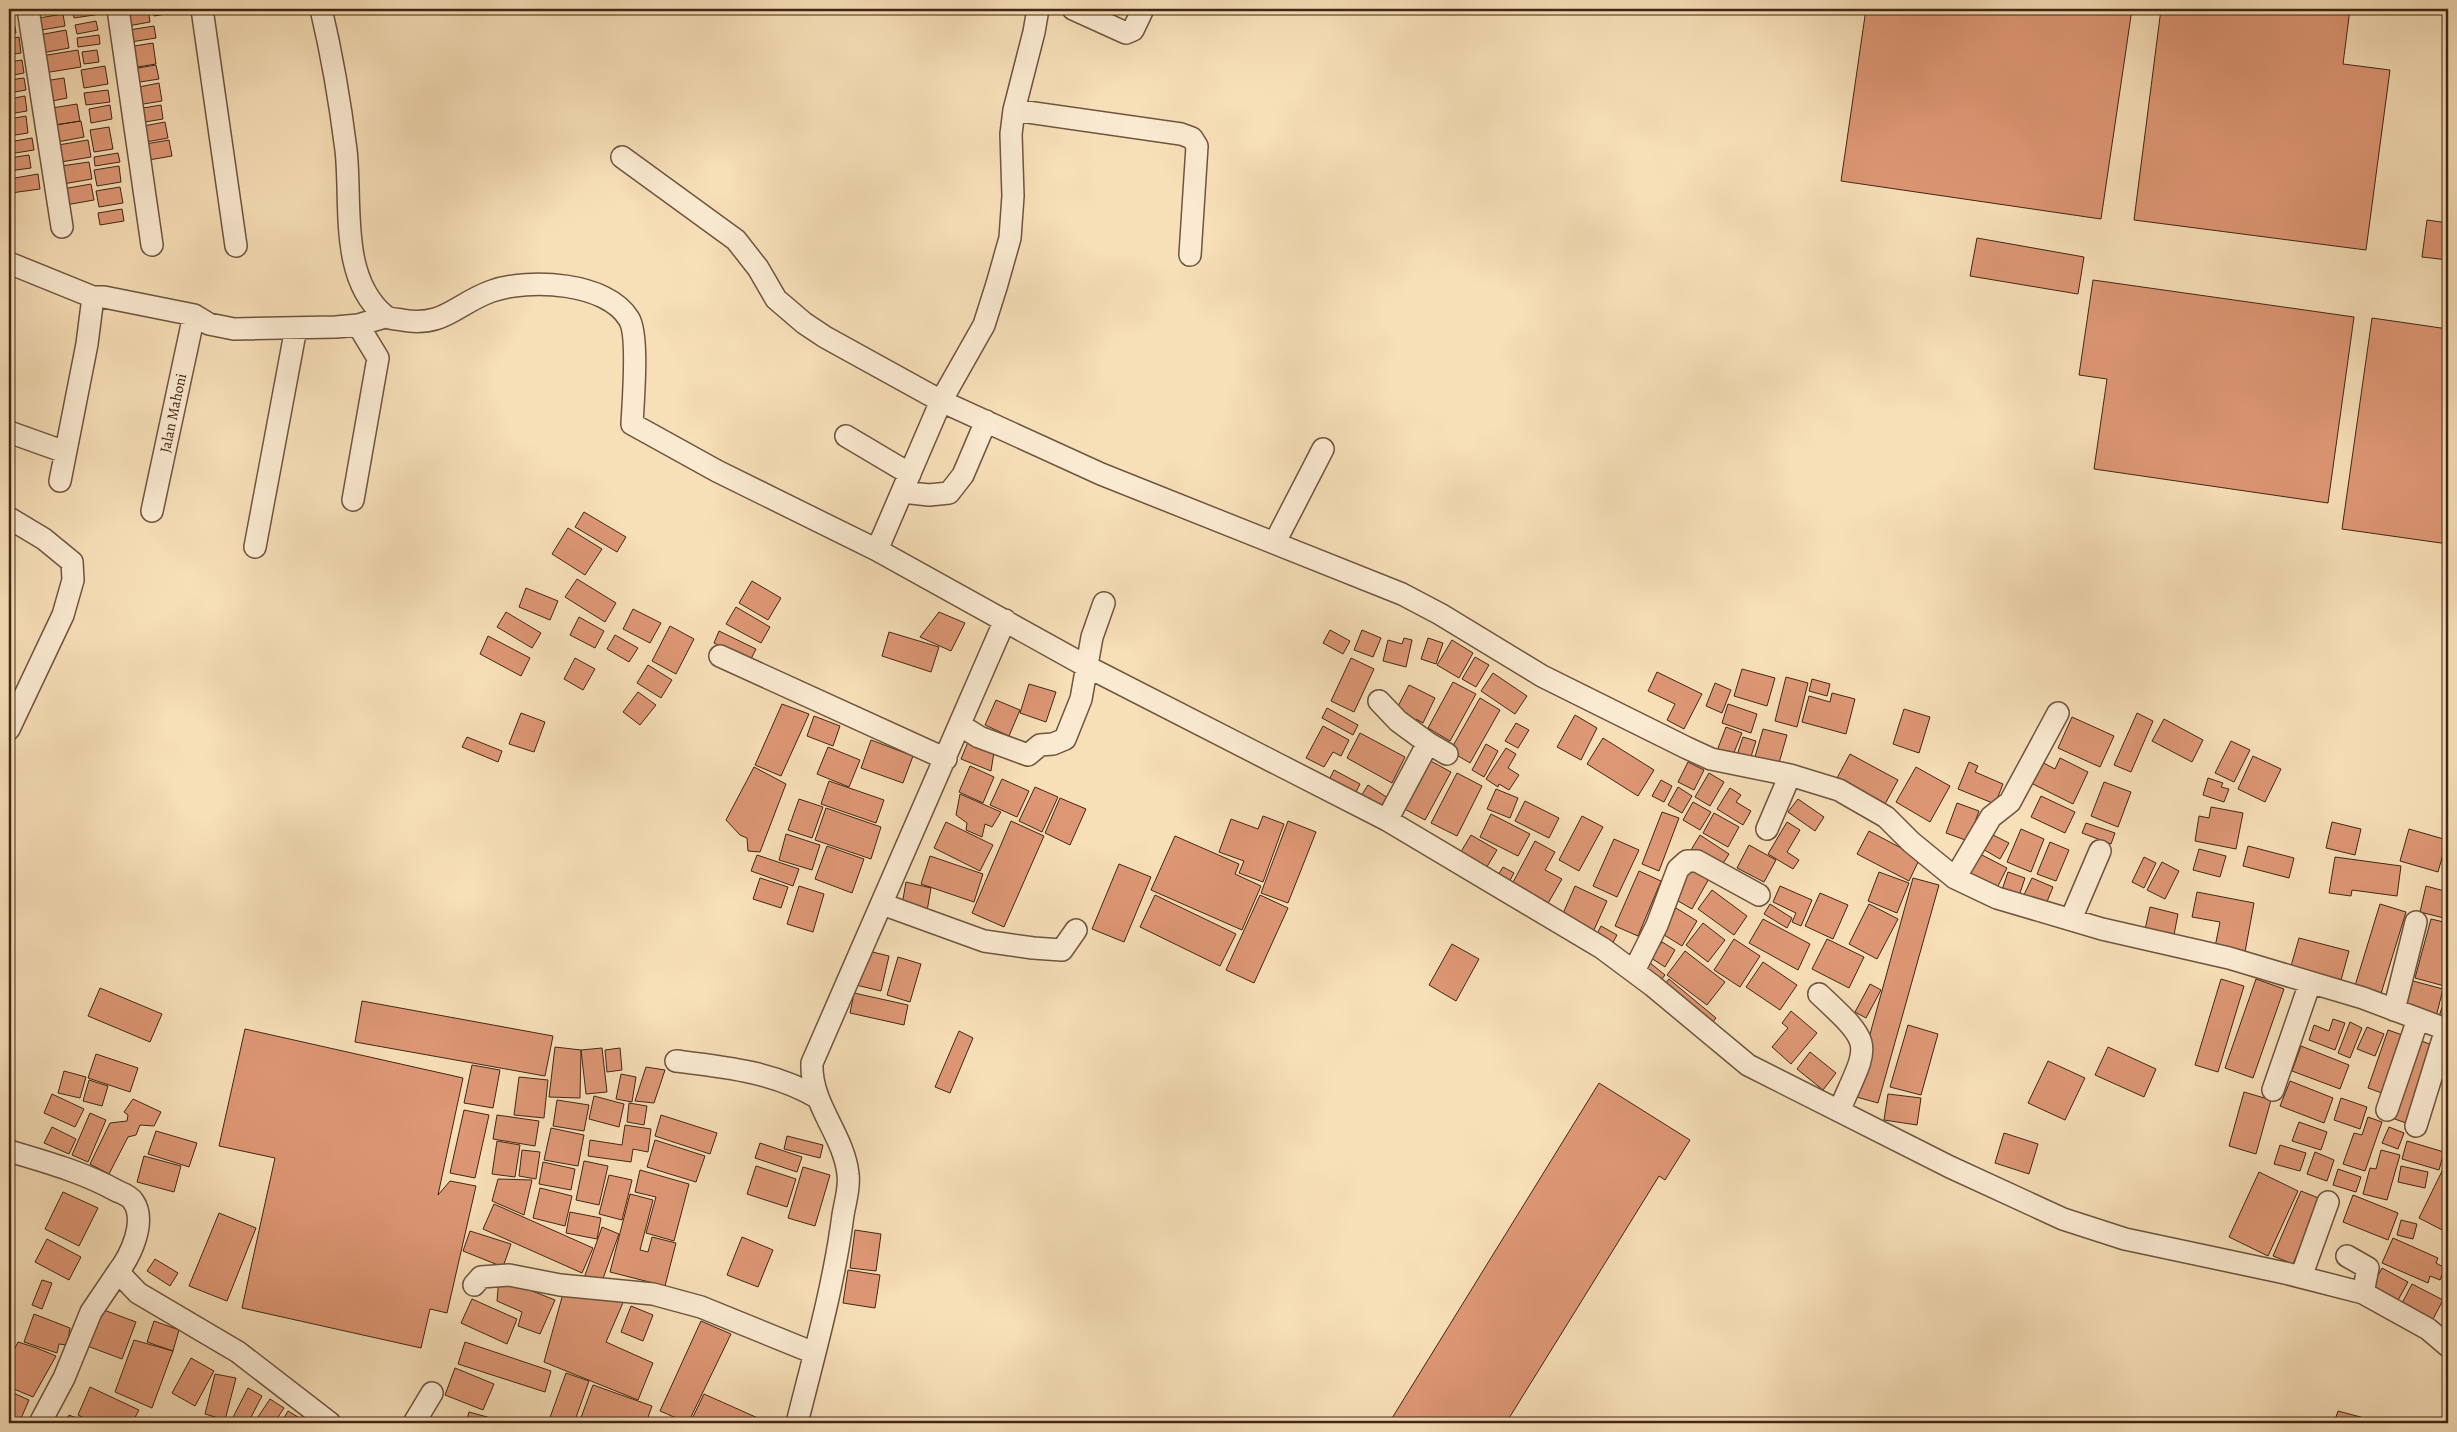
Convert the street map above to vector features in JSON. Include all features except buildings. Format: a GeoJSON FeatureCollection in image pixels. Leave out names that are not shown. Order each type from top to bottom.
{"type":"FeatureCollection","features":[{"type":"Feature","properties":{"kind":"street"},"geometry":{"type":"LineString","coordinates":[[28,9],[62,227]]}},
{"type":"Feature","properties":{"kind":"street"},"geometry":{"type":"LineString","coordinates":[[118,9],[152,245]]}},
{"type":"Feature","properties":{"kind":"street"},"geometry":{"type":"LineString","coordinates":[[202,9],[236,246]]}},
{"type":"Feature","properties":{"kind":"street"},"geometry":{"type":"LineString","coordinates":[[321,9],[333,58],[345,143],[347,218],[356,264],[365,292],[385,316]]}},
{"type":"Feature","properties":{"kind":"street"},"geometry":{"type":"LineString","coordinates":[[877,550],[941,401],[984,325],[1010,238],[1014,196],[1011,134],[1014,110],[1038,9]]}},
{"type":"Feature","properties":{"kind":"street"},"geometry":{"type":"LineString","coordinates":[[1073,9],[1126,33],[1133,30],[1143,9]]}},
{"type":"Feature","properties":{"kind":"street"},"geometry":{"type":"LineString","coordinates":[[1014,110],[1182,134],[1192,138],[1196,146],[1190,255]]}},
{"type":"Feature","properties":{"kind":"street"},"geometry":{"type":"LineString","coordinates":[[622,158],[736,240],[758,268],[776,299],[804,323],[941,401],[1101,474],[1402,594],[1440,614],[1542,676],[1711,759],[1790,775],[1839,790],[1886,817],[1911,842],[1955,878],[1997,898],[2102,929],[2229,958],[2394,1010],[2447,1030],[2416,1126]]}},
{"type":"Feature","properties":{"kind":"street"},"geometry":{"type":"LineString","coordinates":[[9,263],[93,297],[104,297],[194,315],[209,324],[234,329],[358,326],[385,316],[412,322],[428,322],[448,315],[492,291],[541,285],[583,288],[614,304],[630,320],[635,356],[632,424],[717,471],[877,550],[1086,666],[1387,820],[1563,924],[1634,971],[1748,1065],[2024,1202],[2087,1227],[2125,1239],[2302,1277],[2363,1294],[2446,1336]]}},
{"type":"Feature","properties":{"kind":"street"},"geometry":{"type":"LineString","coordinates":[[60,481],[87,344],[93,297]]}},
{"type":"Feature","properties":{"kind":"street","name":"Jalan Mahoni"},"geometry":{"type":"LineString","coordinates":[[152,511],[194,315]]}},
{"type":"Feature","properties":{"kind":"street"},"geometry":{"type":"LineString","coordinates":[[353,500],[378,358],[358,326]]}},
{"type":"Feature","properties":{"kind":"street"},"geometry":{"type":"LineString","coordinates":[[255,547],[296,328]]}},
{"type":"Feature","properties":{"kind":"street"},"geometry":{"type":"LineString","coordinates":[[846,436],[906,483],[929,495],[949,493],[963,475],[986,421]]}},
{"type":"Feature","properties":{"kind":"street"},"geometry":{"type":"LineString","coordinates":[[9,432],[65,452]]}},
{"type":"Feature","properties":{"kind":"street"},"geometry":{"type":"LineString","coordinates":[[1275,542],[1323,449]]}},
{"type":"Feature","properties":{"kind":"street"},"geometry":{"type":"LineString","coordinates":[[9,518],[44,539],[72,562],[73,580],[63,616],[9,729]]}},
{"type":"Feature","properties":{"kind":"street"},"geometry":{"type":"LineString","coordinates":[[960,725],[979,737],[1028,755],[1040,744],[1053,744],[1064,739],[1081,699],[1092,637],[1104,603]]}},
{"type":"Feature","properties":{"kind":"street"},"geometry":{"type":"LineString","coordinates":[[797,1423],[840,1237],[848,1174],[845,1161],[818,1098],[811,1076],[812,1063],[946,760],[1005,620]]}},
{"type":"Feature","properties":{"kind":"street"},"geometry":{"type":"LineString","coordinates":[[720,656],[946,760]]}},
{"type":"Feature","properties":{"kind":"street"},"geometry":{"type":"LineString","coordinates":[[1379,701],[1398,721],[1447,754]]}},
{"type":"Feature","properties":{"kind":"street"},"geometry":{"type":"LineString","coordinates":[[1955,878],[1991,817],[2010,802],[2058,713]]}},
{"type":"Feature","properties":{"kind":"street"},"geometry":{"type":"LineString","coordinates":[[1387,820],[1428,743]]}},
{"type":"Feature","properties":{"kind":"street"},"geometry":{"type":"LineString","coordinates":[[1767,829],[1790,775]]}},
{"type":"Feature","properties":{"kind":"street"},"geometry":{"type":"LineString","coordinates":[[2070,919],[2100,850]]}},
{"type":"Feature","properties":{"kind":"street"},"geometry":{"type":"LineString","coordinates":[[1634,971],[1657,925],[1678,869],[1687,860],[1697,860],[1759,896]]}},
{"type":"Feature","properties":{"kind":"street"},"geometry":{"type":"LineString","coordinates":[[882,904],[984,942],[1062,950],[1076,930]]}},
{"type":"Feature","properties":{"kind":"street"},"geometry":{"type":"LineString","coordinates":[[2394,1010],[2416,922]]}},
{"type":"Feature","properties":{"kind":"street"},"geometry":{"type":"LineString","coordinates":[[2273,1090],[2310,983]]}},
{"type":"Feature","properties":{"kind":"street"},"geometry":{"type":"LineString","coordinates":[[1819,994],[1854,1026],[1862,1039],[1864,1049],[1862,1059],[1839,1111]]}},
{"type":"Feature","properties":{"kind":"street"},"geometry":{"type":"LineString","coordinates":[[2387,1110],[2418,1019]]}},
{"type":"Feature","properties":{"kind":"street"},"geometry":{"type":"LineString","coordinates":[[676,1062],[737,1068],[805,1090],[818,1098]]}},
{"type":"Feature","properties":{"kind":"street"},"geometry":{"type":"LineString","coordinates":[[9,1151],[67,1168],[100,1181],[132,1198],[137,1208],[139,1225],[126,1261],[91,1312],[64,1378],[40,1423]]}},
{"type":"Feature","properties":{"kind":"street"},"geometry":{"type":"LineString","coordinates":[[2302,1277],[2328,1202]]}},
{"type":"Feature","properties":{"kind":"street"},"geometry":{"type":"LineString","coordinates":[[2348,1256],[2368,1268],[2363,1294]]}},
{"type":"Feature","properties":{"kind":"street"},"geometry":{"type":"LineString","coordinates":[[118,1272],[138,1294],[238,1352],[330,1423]]}},
{"type":"Feature","properties":{"kind":"street"},"geometry":{"type":"LineString","coordinates":[[474,1285],[481,1277],[509,1275],[560,1285],[653,1294],[701,1308],[814,1353]]}},
{"type":"Feature","properties":{"kind":"street"},"geometry":{"type":"LineString","coordinates":[[414,1423],[432,1393]]}}]}
